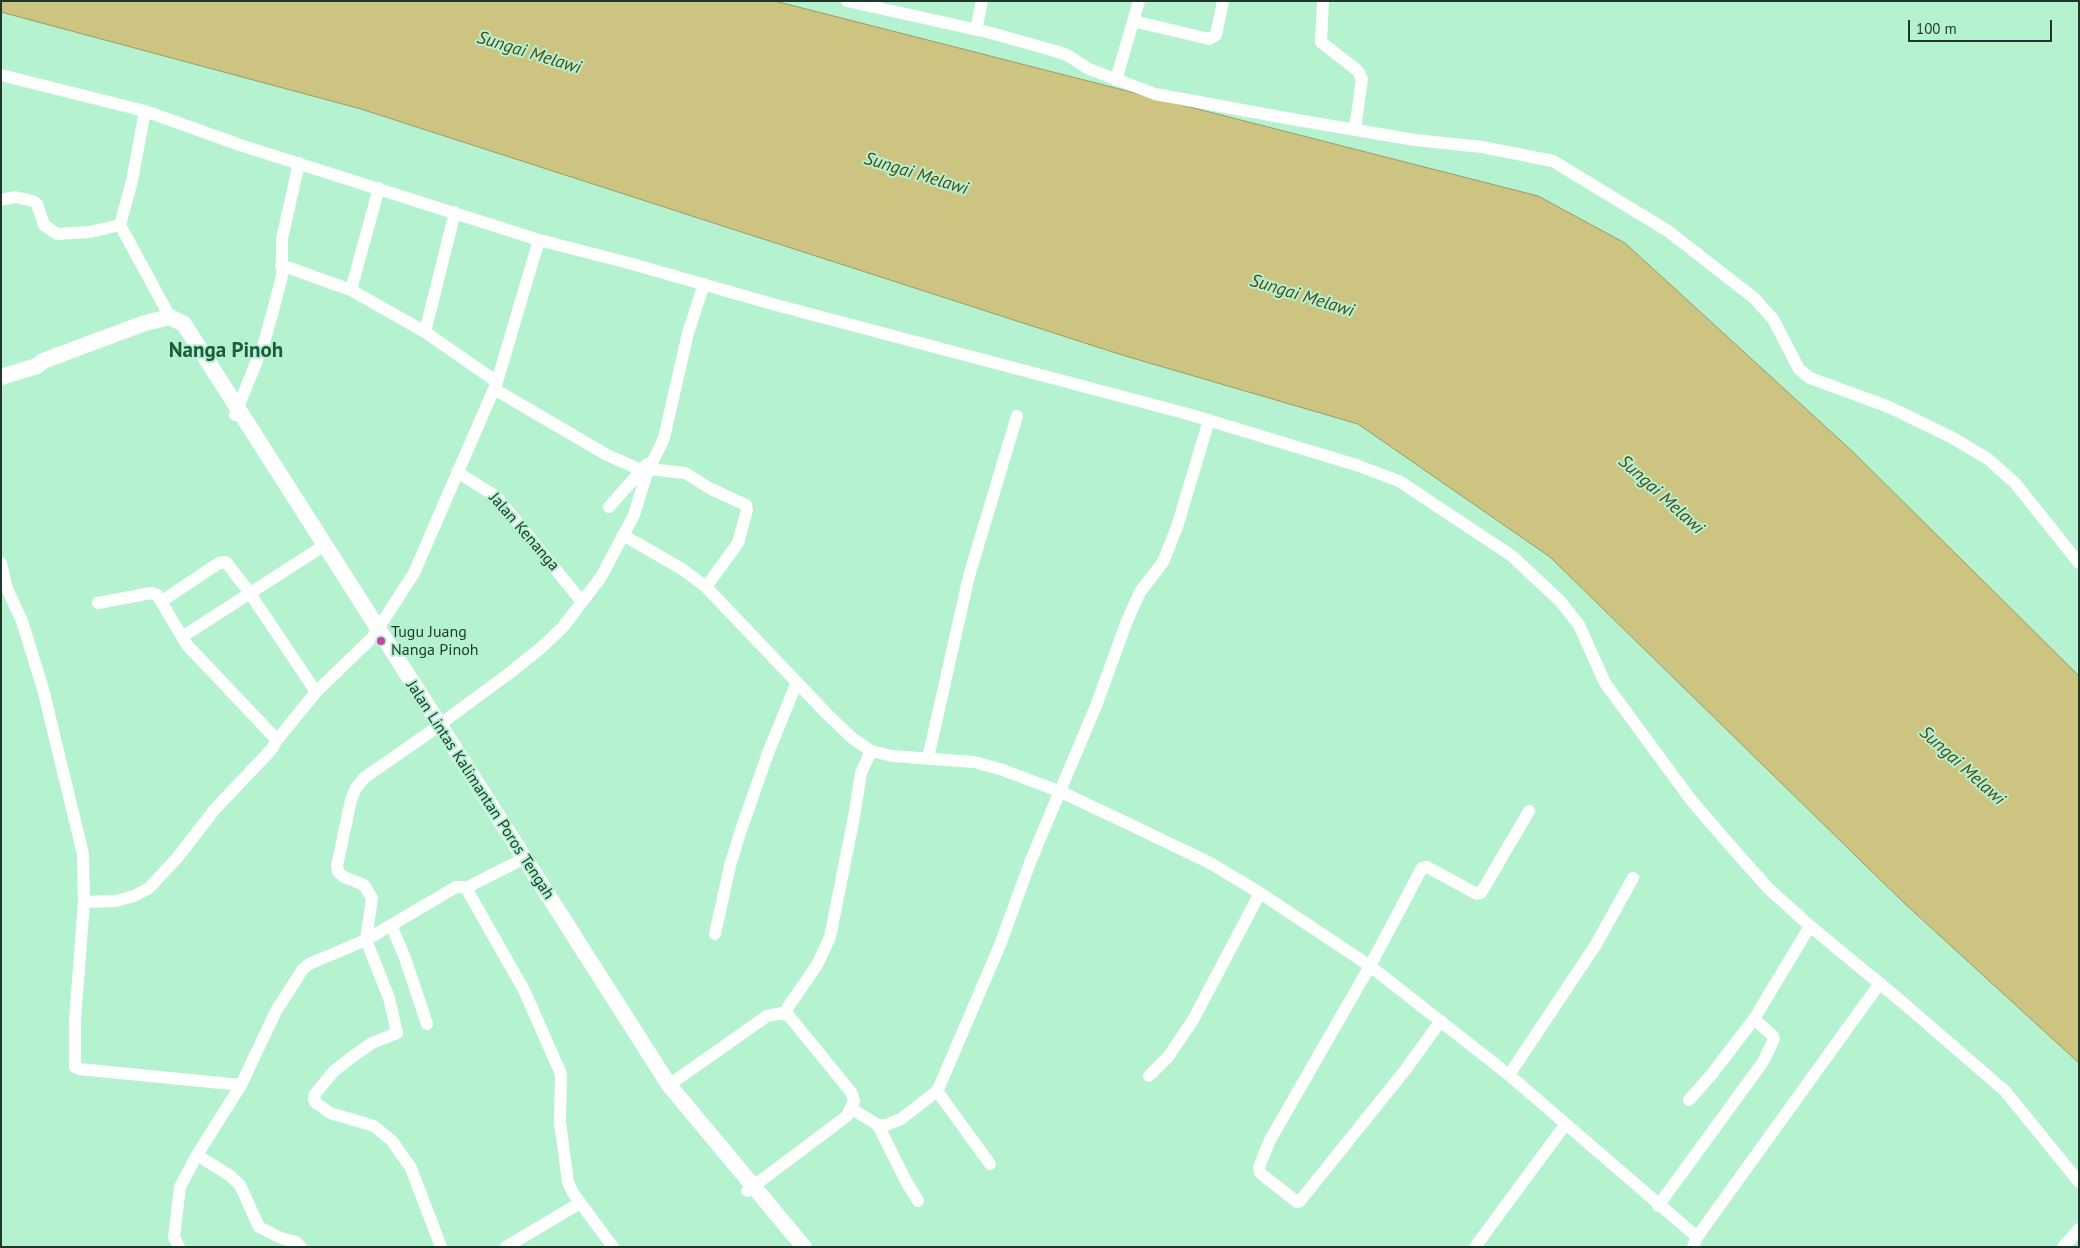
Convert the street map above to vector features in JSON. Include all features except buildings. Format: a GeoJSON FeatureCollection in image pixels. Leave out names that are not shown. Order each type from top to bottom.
{"type":"FeatureCollection","features":[{"type":"Feature","properties":{"kind":"main road","name":"Jalan Lintas Kalimantan Poros Tengah"},"geometry":{"type":"LineString","coordinates":[[1,377],[37,366],[43,361],[144,322],[170,317],[184,324],[375,634]]}},
{"type":"Feature","properties":{"kind":"main road","name":"Jalan Lintas Kalimantan Poros Tengah"},"geometry":{"type":"LineString","coordinates":[[37,366],[46,367],[166,326],[178,330],[237,412],[317,550],[436,727],[515,863],[662,1089],[804,1247]]}},
{"type":"Feature","properties":{"kind":"main road","name":"Jalan Lintas Kalimantan Poros Tengah"},"geometry":{"type":"LineString","coordinates":[[436,727],[472,773],[522,857],[669,1085],[793,1247]]}},
{"type":"Feature","properties":{"kind":"street"},"geometry":{"type":"LineString","coordinates":[[847,1],[976,30],[1067,55],[1088,69],[1156,94],[1354,129],[1535,156],[1553,161],[1574,172],[1668,231],[1754,298],[1773,319],[1799,369],[1810,378],[1889,407],[1951,437],[1988,459],[2015,483],[2079,563]]}},
{"type":"Feature","properties":{"kind":"street"},"geometry":{"type":"LineString","coordinates":[[976,30],[982,1]]}},
{"type":"Feature","properties":{"kind":"street"},"geometry":{"type":"LineString","coordinates":[[1116,80],[1139,1]]}},
{"type":"Feature","properties":{"kind":"street"},"geometry":{"type":"LineString","coordinates":[[1134,21],[1209,39],[1216,35],[1223,1]]}},
{"type":"Feature","properties":{"kind":"street"},"geometry":{"type":"LineString","coordinates":[[1323,1],[1321,42],[1358,71],[1362,79],[1354,129]]}},
{"type":"Feature","properties":{"kind":"street"},"geometry":{"type":"LineString","coordinates":[[1,76],[145,111],[299,163],[540,240],[1209,420],[1356,465],[1399,481],[1473,528],[1532,573],[1560,601],[1579,625],[1605,683],[1691,800],[1768,888],[2004,1091],[2079,1182]]}},
{"type":"Feature","properties":{"kind":"street"},"geometry":{"type":"LineString","coordinates":[[145,111],[132,181],[120,226],[170,317]]}},
{"type":"Feature","properties":{"kind":"street"},"geometry":{"type":"LineString","coordinates":[[237,412],[264,343],[281,271],[282,238],[299,163]]}},
{"type":"Feature","properties":{"kind":"street"},"geometry":{"type":"LineString","coordinates":[[351,290],[379,188]]}},
{"type":"Feature","properties":{"kind":"street"},"geometry":{"type":"LineString","coordinates":[[1,200],[15,198],[32,201],[37,204],[44,225],[56,234],[90,232],[120,226]]}},
{"type":"Feature","properties":{"kind":"street"},"geometry":{"type":"LineString","coordinates":[[425,332],[455,212]]}},
{"type":"Feature","properties":{"kind":"street"},"geometry":{"type":"LineString","coordinates":[[84,902],[116,901],[134,896],[149,888],[177,858],[215,809],[271,750],[316,692],[375,634],[414,573],[495,386],[540,240]]}},
{"type":"Feature","properties":{"kind":"street"},"geometry":{"type":"LineString","coordinates":[[281,271],[351,290],[425,332],[495,386],[607,455],[644,473],[685,473],[711,489],[746,505],[747,510],[738,543],[706,587]]}},
{"type":"Feature","properties":{"kind":"street"},"geometry":{"type":"LineString","coordinates":[[609,507],[644,473],[656,455],[667,429],[688,333],[704,284]]}},
{"type":"Feature","properties":{"kind":"street"},"geometry":{"type":"LineString","coordinates":[[928,758],[970,576],[1017,416]]}},
{"type":"Feature","properties":{"kind":"street"},"geometry":{"type":"LineString","coordinates":[[878,1125],[886,1125],[901,1119],[937,1091],[977,1003],[1031,860],[1061,792],[1140,592],[1164,562],[1177,527],[1209,420]]}},
{"type":"Feature","properties":{"kind":"street","name":"Jalan Kenanga"},"geometry":{"type":"LineString","coordinates":[[457,472],[497,497],[582,602]]}},
{"type":"Feature","properties":{"kind":"street"},"geometry":{"type":"LineString","coordinates":[[441,1247],[411,1168],[392,1141],[374,1126],[330,1113],[315,1102],[314,1098],[315,1094],[334,1072],[352,1057],[372,1043],[397,1033],[389,998],[366,940],[372,898],[364,885],[338,872],[337,866],[351,800],[364,778],[511,672],[563,627],[602,577],[634,515],[644,473]]}},
{"type":"Feature","properties":{"kind":"street"},"geometry":{"type":"LineString","coordinates":[[623,534],[682,569],[706,587],[845,732],[871,751],[892,756],[974,762],[1003,770],[1061,792],[1210,863],[1260,893],[1370,966],[1508,1075],[1658,1206],[1695,1242],[1880,984]]}},
{"type":"Feature","properties":{"kind":"street"},"geometry":{"type":"LineString","coordinates":[[182,637],[317,550]]}},
{"type":"Feature","properties":{"kind":"street"},"geometry":{"type":"LineString","coordinates":[[162,601],[219,563],[226,562],[250,592],[316,692]]}},
{"type":"Feature","properties":{"kind":"street"},"geometry":{"type":"LineString","coordinates":[[1,563],[7,589],[22,620],[43,689],[83,854],[84,902],[75,1020],[75,1067],[79,1070],[241,1085]]}},
{"type":"Feature","properties":{"kind":"street"},"geometry":{"type":"LineString","coordinates":[[98,603],[151,593],[162,601],[182,637],[220,682],[277,740]]}},
{"type":"Feature","properties":{"kind":"street"},"geometry":{"type":"LineString","coordinates":[[715,934],[730,866],[740,833],[768,754],[797,682]]}},
{"type":"Feature","properties":{"kind":"street"},"geometry":{"type":"LineString","coordinates":[[785,1015],[788,1007],[817,965],[830,937],[861,773],[871,751]]}},
{"type":"Feature","properties":{"kind":"street"},"geometry":{"type":"LineString","coordinates":[[1440,1022],[1406,1069],[1300,1201],[1297,1202],[1259,1171],[1264,1152],[1370,966],[1422,868],[1427,867],[1477,894],[1480,893],[1529,811]]}},
{"type":"Feature","properties":{"kind":"street"},"geometry":{"type":"LineString","coordinates":[[175,1243],[180,1187],[197,1155],[241,1085],[276,1011],[303,970],[309,964],[366,940],[456,887],[466,888],[515,863]]}},
{"type":"Feature","properties":{"kind":"street"},"geometry":{"type":"LineString","coordinates":[[1508,1075],[1594,946],[1633,878]]}},
{"type":"Feature","properties":{"kind":"street"},"geometry":{"type":"LineString","coordinates":[[466,888],[524,990],[561,1074],[560,1122],[568,1182],[580,1203],[613,1247]]}},
{"type":"Feature","properties":{"kind":"street"},"geometry":{"type":"LineString","coordinates":[[1149,1076],[1168,1057],[1193,1020],[1260,893]]}},
{"type":"Feature","properties":{"kind":"street"},"geometry":{"type":"LineString","coordinates":[[391,925],[405,958],[427,1024]]}},
{"type":"Feature","properties":{"kind":"street"},"geometry":{"type":"LineString","coordinates":[[1689,1100],[1712,1074],[1754,1019],[1810,926]]}},
{"type":"Feature","properties":{"kind":"street"},"geometry":{"type":"LineString","coordinates":[[669,1085],[767,1016],[775,1013],[785,1015],[851,1092],[854,1101],[847,1116],[750,1189]]}},
{"type":"Feature","properties":{"kind":"street"},"geometry":{"type":"LineString","coordinates":[[1658,1206],[1749,1082],[1767,1053],[1773,1036],[1754,1019]]}},
{"type":"Feature","properties":{"kind":"street"},"geometry":{"type":"LineString","coordinates":[[937,1091],[990,1164]]}},
{"type":"Feature","properties":{"kind":"street"},"geometry":{"type":"LineString","coordinates":[[852,1108],[878,1125],[907,1184],[918,1201]]}},
{"type":"Feature","properties":{"kind":"street"},"geometry":{"type":"LineString","coordinates":[[1475,1247],[1565,1125]]}},
{"type":"Feature","properties":{"kind":"street"},"geometry":{"type":"LineString","coordinates":[[197,1155],[229,1175],[240,1185],[259,1227],[280,1238],[296,1242],[301,1247]]}},
{"type":"Feature","properties":{"kind":"street"},"geometry":{"type":"LineString","coordinates":[[506,1247],[580,1203]]}},
{"type":"Feature","properties":{"kind":"street"},"geometry":{"type":"LineString","coordinates":[[2063,1247],[2079,1229]]}},
{"type":"Feature","properties":{"kind":"water","name":"Sungai Melawi"},"geometry":{"type":"Polygon","coordinates":[[[1,1],[775,1],[1538,196],[1625,243],[1852,451],[2079,676],[2079,1063],[1903,902],[1550,557],[1358,424],[1122,355],[361,109],[1,12],[1,1]]]}},
{"type":"Feature","properties":{"kind":"place","name":"Tugu Juang Nanga Pinoh"},"geometry":{"type":"Point","coordinates":[381,641]}},
{"type":"Feature","properties":{"kind":"district","name":"Nanga Pinoh"},"geometry":{"type":"Point","coordinates":[226,351]}}]}
